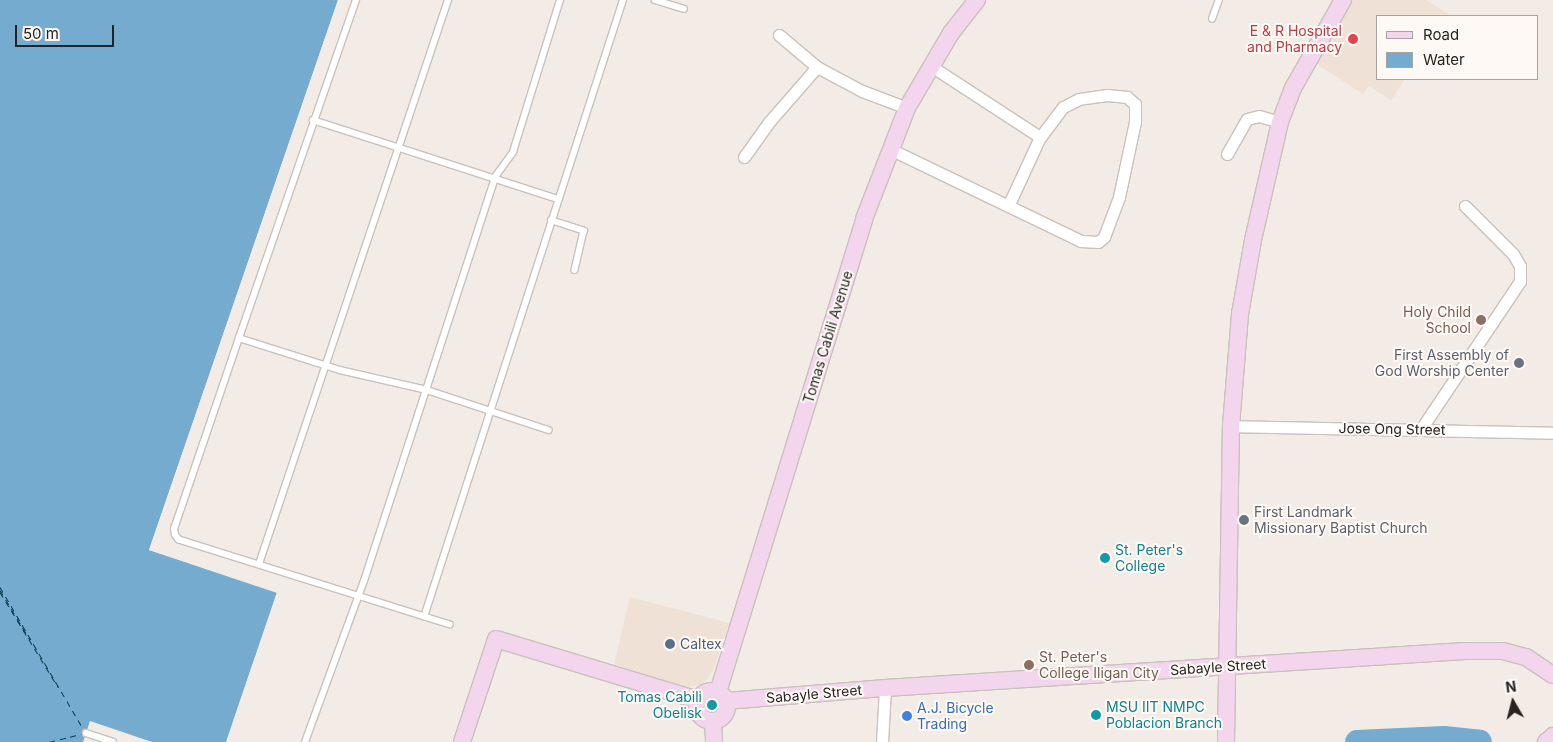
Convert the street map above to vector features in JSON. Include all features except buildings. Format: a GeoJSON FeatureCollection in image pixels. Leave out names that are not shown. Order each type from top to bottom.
{"type":"FeatureCollection","features":[{"type":"Feature","properties":{"kind":"street","name":"Tomas Cabili Avenue"},"geometry":{"type":"LineString","coordinates":[[722,696],[864,219],[907,108],[931,66],[976,0]]}},
{"type":"Feature","properties":{"kind":"street"},"geometry":{"type":"LineString","coordinates":[[1226,742],[1231,426],[1240,314],[1252,240],[1280,122],[1293,88],[1343,0]]}},
{"type":"Feature","properties":{"kind":"street"},"geometry":{"type":"LineString","coordinates":[[779,35],[817,67],[862,91],[907,108]]}},
{"type":"Feature","properties":{"kind":"street"},"geometry":{"type":"LineString","coordinates":[[931,66],[1040,138]]}},
{"type":"Feature","properties":{"kind":"street"},"geometry":{"type":"LineString","coordinates":[[744,156],[769,122],[817,67]]}},
{"type":"Feature","properties":{"kind":"street"},"geometry":{"type":"LineString","coordinates":[[890,148],[1009,204],[1081,242],[1098,242],[1104,237],[1119,197],[1136,122],[1135,104],[1127,98],[1107,95],[1079,99],[1063,107],[1040,138],[1009,204]]}},
{"type":"Feature","properties":{"kind":"street"},"geometry":{"type":"LineString","coordinates":[[1227,154],[1247,119],[1259,116],[1280,122]]}},
{"type":"Feature","properties":{"kind":"street"},"geometry":{"type":"LineString","coordinates":[[1421,429],[1514,292],[1521,272],[1513,254],[1465,206]]}},
{"type":"Feature","properties":{"kind":"street","name":"Jose Ong Street"},"geometry":{"type":"LineString","coordinates":[[1231,426],[1553,433]]}},
{"type":"Feature","properties":{"kind":"street"},"geometry":{"type":"LineString","coordinates":[[462,742],[496,639],[698,700]]}},
{"type":"Feature","properties":{"kind":"street","name":"Sabayle Street"},"geometry":{"type":"LineString","coordinates":[[722,696],[1503,651],[1526,657],[1553,675]]}},
{"type":"Feature","properties":{"kind":"street"},"geometry":{"type":"LineString","coordinates":[[882,742],[885,688]]}},
{"type":"Feature","properties":{"kind":"street"},"geometry":{"type":"LineString","coordinates":[[706,692],[722,696],[725,714],[713,721],[698,713],[698,700],[706,692]]}},
{"type":"Feature","properties":{"kind":"street"},"geometry":{"type":"LineString","coordinates":[[713,721],[714,742]]}},
{"type":"Feature","properties":{"kind":"street"},"geometry":{"type":"LineString","coordinates":[[1546,742],[1553,736]]}},
{"type":"Feature","properties":{"kind":"lane"},"geometry":{"type":"LineString","coordinates":[[356,0],[313,120],[174,529],[179,540],[360,595],[450,625]]}},
{"type":"Feature","properties":{"kind":"lane"},"geometry":{"type":"LineString","coordinates":[[259,564],[396,147],[448,0]]}},
{"type":"Feature","properties":{"kind":"lane"},"geometry":{"type":"LineString","coordinates":[[305,742],[360,595],[495,177],[513,152],[560,0]]}},
{"type":"Feature","properties":{"kind":"lane"},"geometry":{"type":"LineString","coordinates":[[424,617],[488,411],[623,0]]}},
{"type":"Feature","properties":{"kind":"lane"},"geometry":{"type":"LineString","coordinates":[[655,0],[684,9]]}},
{"type":"Feature","properties":{"kind":"lane"},"geometry":{"type":"LineString","coordinates":[[1212,19],[1219,0]]}},
{"type":"Feature","properties":{"kind":"lane"},"geometry":{"type":"LineString","coordinates":[[313,120],[495,177],[558,199]]}},
{"type":"Feature","properties":{"kind":"lane"},"geometry":{"type":"LineString","coordinates":[[551,220],[584,231],[575,270]]}},
{"type":"Feature","properties":{"kind":"lane"},"geometry":{"type":"LineString","coordinates":[[239,338],[324,365],[427,390],[549,430]]}},
{"type":"Feature","properties":{"kind":"lane"},"geometry":{"type":"LineString","coordinates":[[86,733],[113,742]]}},
{"type":"Feature","properties":{"kind":"shaded area","name":"E & R Hospital and Pharmacy"},"geometry":{"type":"Polygon","coordinates":[[[1354,0],[1426,0],[1448,14],[1376,15],[1376,80],[1404,80],[1391,100],[1369,86],[1363,94],[1314,62],[1354,0]]]}},
{"type":"Feature","properties":{"kind":"shaded area","name":"Caltex"},"geometry":{"type":"Polygon","coordinates":[[[630,597],[729,623],[714,669],[703,684],[684,688],[614,664],[630,597]]]}},
{"type":"Feature","properties":{"kind":"water"},"geometry":{"type":"Polygon","coordinates":[[[0,0],[338,0],[149,550],[277,592],[226,742],[152,742],[90,721],[83,742],[0,742],[0,0]]]}},
{"type":"Feature","properties":{"kind":"pier"},"geometry":{"type":"Polygon","coordinates":[[[338,0],[341,0],[152,548],[279,592],[226,742],[277,593],[149,550],[338,0]]]}},
{"type":"Feature","properties":{"kind":"waterway"},"geometry":{"type":"LineString","coordinates":[[1357,742],[1444,738],[1480,742]]}},
{"type":"Feature","properties":{"kind":"ferry route"},"geometry":{"type":"LineString","coordinates":[[0,587],[85,732]]}},
{"type":"Feature","properties":{"kind":"ferry route"},"geometry":{"type":"LineString","coordinates":[[0,590],[30,640]]}},
{"type":"Feature","properties":{"kind":"ferry route"},"geometry":{"type":"LineString","coordinates":[[0,592],[58,687]]}},
{"type":"Feature","properties":{"kind":"ferry route"},"geometry":{"type":"LineString","coordinates":[[49,742],[84,733]]}},
{"type":"Feature","properties":{"kind":"place","name":"E & R Hospital and Pharmacy"},"geometry":{"type":"Point","coordinates":[1353,39]}},
{"type":"Feature","properties":{"kind":"place","name":"Holy Child School"},"geometry":{"type":"Point","coordinates":[1481,320]}},
{"type":"Feature","properties":{"kind":"place","name":"First Assembly of God Worship Center"},"geometry":{"type":"Point","coordinates":[1519,363]}},
{"type":"Feature","properties":{"kind":"place","name":"First Landmark Missionary Baptist Church"},"geometry":{"type":"Point","coordinates":[1244,520]}},
{"type":"Feature","properties":{"kind":"place","name":"St. Peter's College"},"geometry":{"type":"Point","coordinates":[1105,558]}},
{"type":"Feature","properties":{"kind":"place","name":"Caltex"},"geometry":{"type":"Point","coordinates":[670,644]}},
{"type":"Feature","properties":{"kind":"place","name":"St. Peter's College Iligan City"},"geometry":{"type":"Point","coordinates":[1029,665]}},
{"type":"Feature","properties":{"kind":"place","name":"Tomas Cabili Obelisk"},"geometry":{"type":"Point","coordinates":[712,705]}},
{"type":"Feature","properties":{"kind":"place","name":"MSU IIT NMPC Poblacion Branch"},"geometry":{"type":"Point","coordinates":[1096,715]}},
{"type":"Feature","properties":{"kind":"place","name":"A.J. Bicycle Trading"},"geometry":{"type":"Point","coordinates":[907,716]}}]}
